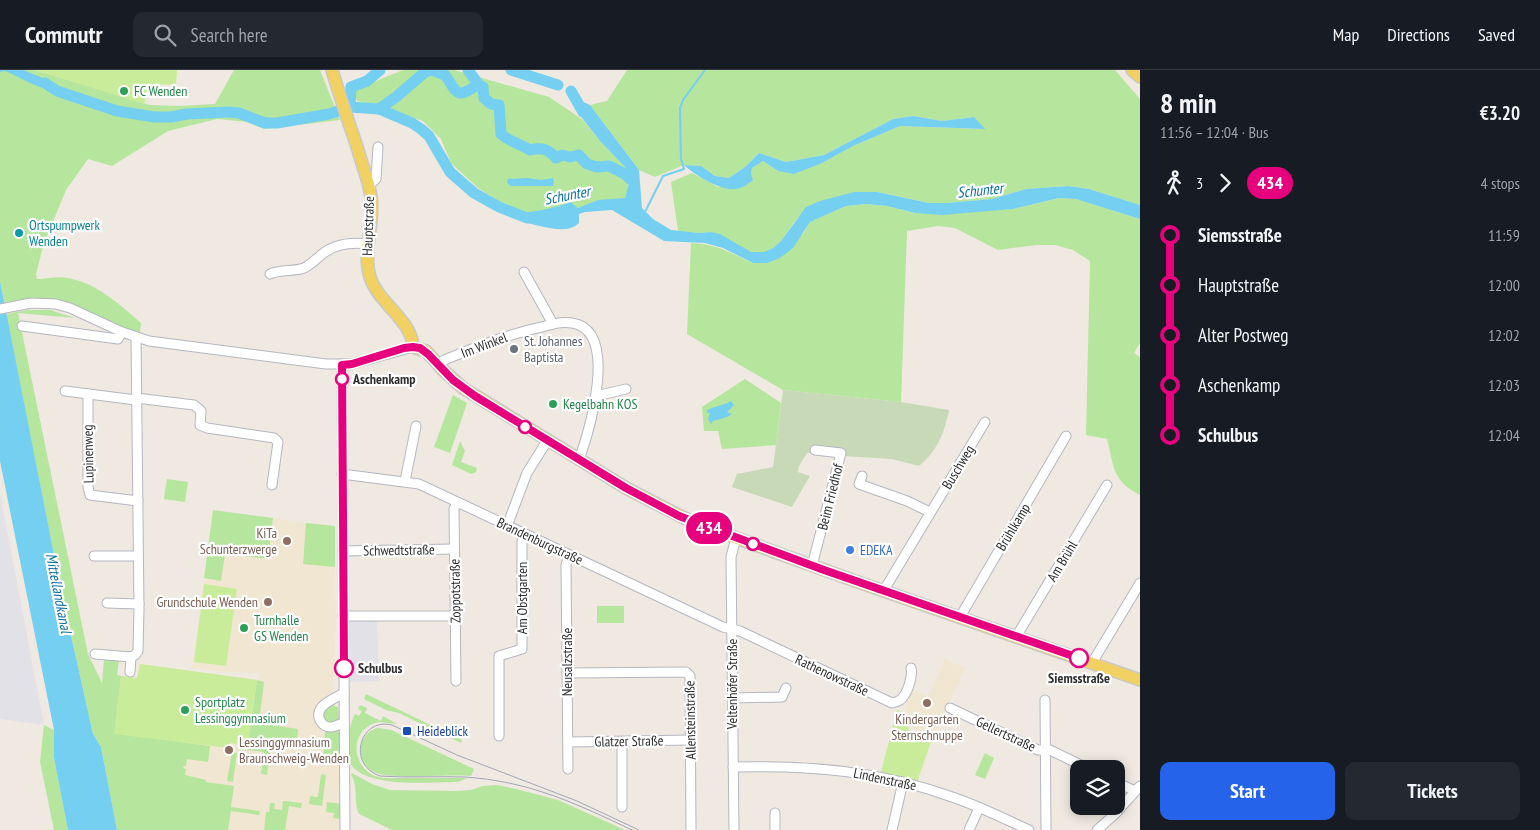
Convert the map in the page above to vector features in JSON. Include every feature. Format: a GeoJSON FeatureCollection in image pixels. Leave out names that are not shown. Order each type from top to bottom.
{"type":"FeatureCollection","features":[{"type":"Feature","properties":{"kind":"main road","name":"Hauptstraße"},"geometry":{"type":"LineString","coordinates":[[332,70],[369,185],[372,214],[367,264],[372,283],[380,296],[407,329],[412,337],[413,347]]}},
{"type":"Feature","properties":{"kind":"main road"},"geometry":{"type":"LineString","coordinates":[[1132,70],[1140,77]]}},
{"type":"Feature","properties":{"kind":"main road"},"geometry":{"type":"LineString","coordinates":[[413,347],[426,351],[444,371],[475,396],[651,502],[692,522],[812,566],[1140,680]]}},
{"type":"Feature","properties":{"kind":"street"},"geometry":{"type":"LineString","coordinates":[[369,185],[376,180],[378,148]]}},
{"type":"Feature","properties":{"kind":"street"},"geometry":{"type":"LineString","coordinates":[[270,274],[278,270],[304,268],[335,246],[368,244]]}},
{"type":"Feature","properties":{"kind":"street"},"geometry":{"type":"LineString","coordinates":[[524,272],[553,324]]}},
{"type":"Feature","properties":{"kind":"street"},"geometry":{"type":"LineString","coordinates":[[0,309],[39,303],[64,306],[122,332],[160,343],[295,361],[342,365],[352,364],[413,347]]}},
{"type":"Feature","properties":{"kind":"street","name":"Im Winkel"},"geometry":{"type":"LineString","coordinates":[[444,360],[513,334],[553,324],[569,322],[579,325],[592,336],[595,343],[598,386],[580,460]]}},
{"type":"Feature","properties":{"kind":"street"},"geometry":{"type":"LineString","coordinates":[[22,326],[118,339],[122,332]]}},
{"type":"Feature","properties":{"kind":"street"},"geometry":{"type":"LineString","coordinates":[[95,654],[131,657],[138,651],[136,337]]}},
{"type":"Feature","properties":{"kind":"street"},"geometry":{"type":"LineString","coordinates":[[342,365],[345,830]]}},
{"type":"Feature","properties":{"kind":"street"},"geometry":{"type":"LineString","coordinates":[[596,396],[626,389]]}},
{"type":"Feature","properties":{"kind":"street"},"geometry":{"type":"LineString","coordinates":[[65,391],[194,405],[201,411],[200,425],[204,427],[271,437],[277,440],[272,484]]}},
{"type":"Feature","properties":{"kind":"street","name":"Lupinenweg"},"geometry":{"type":"LineString","coordinates":[[88,394],[88,487],[90,495],[138,502]]}},
{"type":"Feature","properties":{"kind":"street","name":"Buschweg"},"geometry":{"type":"LineString","coordinates":[[884,590],[985,422]]}},
{"type":"Feature","properties":{"kind":"street"},"geometry":{"type":"LineString","coordinates":[[404,481],[416,426]]}},
{"type":"Feature","properties":{"kind":"street","name":"Brühlkamp"},"geometry":{"type":"LineString","coordinates":[[960,617],[1066,436]]}},
{"type":"Feature","properties":{"kind":"street"},"geometry":{"type":"LineString","coordinates":[[507,526],[527,473],[547,441]]}},
{"type":"Feature","properties":{"kind":"street","name":"Beim Friedhof"},"geometry":{"type":"LineString","coordinates":[[812,566],[841,453],[815,450]]}},
{"type":"Feature","properties":{"kind":"street","name":"Brandenburgstraße"},"geometry":{"type":"LineString","coordinates":[[342,474],[419,484],[723,628],[732,630]]}},
{"type":"Feature","properties":{"kind":"street"},"geometry":{"type":"LineString","coordinates":[[862,476],[859,484],[907,501],[930,512]]}},
{"type":"Feature","properties":{"kind":"street","name":"Am Brühl"},"geometry":{"type":"LineString","coordinates":[[1016,636],[1108,485]]}},
{"type":"Feature","properties":{"kind":"street","name":"Zoppotstraße"},"geometry":{"type":"LineString","coordinates":[[456,681],[454,509],[457,502]]}},
{"type":"Feature","properties":{"kind":"street","name":"Am Obstgarten"},"geometry":{"type":"LineString","coordinates":[[499,736],[499,656],[522,649],[522,541],[524,533]]}},
{"type":"Feature","properties":{"kind":"street","name":"Veltenhöfer Straße"},"geometry":{"type":"LineString","coordinates":[[734,830],[731,557],[736,538]]}},
{"type":"Feature","properties":{"kind":"street","name":"Schwedtstraße"},"geometry":{"type":"LineString","coordinates":[[343,551],[454,549]]}},
{"type":"Feature","properties":{"kind":"street","name":"Neusalzstraße"},"geometry":{"type":"LineString","coordinates":[[568,770],[566,565],[569,555]]}},
{"type":"Feature","properties":{"kind":"street"},"geometry":{"type":"LineString","coordinates":[[94,556],[138,556]]}},
{"type":"Feature","properties":{"kind":"street"},"geometry":{"type":"LineString","coordinates":[[1092,663],[1140,583]]}},
{"type":"Feature","properties":{"kind":"street"},"geometry":{"type":"LineString","coordinates":[[107,603],[139,604]]}},
{"type":"Feature","properties":{"kind":"street"},"geometry":{"type":"LineString","coordinates":[[343,616],[455,616]]}},
{"type":"Feature","properties":{"kind":"street","name":"Rathenowstraße"},"geometry":{"type":"LineString","coordinates":[[732,630],[740,631],[892,703],[898,702],[904,697],[912,673],[911,668]]}},
{"type":"Feature","properties":{"kind":"street"},"geometry":{"type":"LineString","coordinates":[[130,672],[131,657]]}},
{"type":"Feature","properties":{"kind":"street","name":"Allensteinstraße"},"geometry":{"type":"LineString","coordinates":[[567,673],[686,672],[690,676],[691,830]]}},
{"type":"Feature","properties":{"kind":"street"},"geometry":{"type":"LineString","coordinates":[[732,698],[782,697],[786,688]]}},
{"type":"Feature","properties":{"kind":"street"},"geometry":{"type":"LineString","coordinates":[[344,693],[324,705],[319,711],[318,718],[322,724],[328,727],[344,723]]}},
{"type":"Feature","properties":{"kind":"street"},"geometry":{"type":"LineString","coordinates":[[1045,700],[1046,830]]}},
{"type":"Feature","properties":{"kind":"street","name":"Gellertstraße"},"geometry":{"type":"LineString","coordinates":[[950,708],[1038,750],[1050,750],[1071,760]]}},
{"type":"Feature","properties":{"kind":"street","name":"Glatzer Straße"},"geometry":{"type":"LineString","coordinates":[[568,742],[691,740]]}},
{"type":"Feature","properties":{"kind":"street"},"geometry":{"type":"LineString","coordinates":[[622,742],[622,807]]}},
{"type":"Feature","properties":{"kind":"street","name":"Lindenstraße"},"geometry":{"type":"LineString","coordinates":[[733,767],[816,768],[866,774],[903,782],[954,798],[1030,830]]}},
{"type":"Feature","properties":{"kind":"street"},"geometry":{"type":"LineString","coordinates":[[892,830],[903,782]]}},
{"type":"Feature","properties":{"kind":"street"},"geometry":{"type":"LineString","coordinates":[[1097,830],[1137,788]]}},
{"type":"Feature","properties":{"kind":"street"},"geometry":{"type":"LineString","coordinates":[[969,830],[979,808]]}},
{"type":"Feature","properties":{"kind":"street"},"geometry":{"type":"LineString","coordinates":[[775,813],[775,830]]}},
{"type":"Feature","properties":{"kind":"shaded area"},"geometry":{"type":"Polygon","coordinates":[[[0,493],[44,725],[0,719],[0,493]]]}},
{"type":"Feature","properties":{"kind":"shaded area","name":"Lessinggymnasium Braunschweig-Wenden"},"geometry":{"type":"Polygon","coordinates":[[[273,518],[306,523],[303,563],[335,567],[336,626],[332,696],[315,719],[321,730],[325,732],[338,731],[340,733],[343,830],[228,830],[231,811],[114,734],[121,676],[137,678],[140,664],[258,680],[260,673],[192,668],[208,552],[268,559],[273,518]]]}},
{"type":"Feature","properties":{"kind":"shaded area"},"geometry":{"type":"Polygon","coordinates":[[[377,618],[379,681],[350,682],[349,619],[377,618]]]}},
{"type":"Feature","properties":{"kind":"shaded area","name":"Kindergarten Sternschnuppe"},"geometry":{"type":"Polygon","coordinates":[[[945,659],[965,668],[933,737],[913,729],[904,708],[911,690],[928,696],[945,659]]]}},
{"type":"Feature","properties":{"kind":"green space"},"geometry":{"type":"Polygon","coordinates":[[[0,70],[35,70],[150,105],[180,106],[215,104],[234,70],[320,70],[340,120],[264,129],[247,122],[217,119],[168,131],[112,166],[88,159],[66,190],[44,243],[36,274],[37,279],[68,278],[89,285],[116,302],[141,323],[138,335],[75,307],[5,305],[0,281],[0,70]]]}},
{"type":"Feature","properties":{"kind":"green space","name":"FC Wenden"},"geometry":{"type":"Polygon","coordinates":[[[35,70],[177,70],[176,85],[150,84],[144,104],[35,70]]]}},
{"type":"Feature","properties":{"kind":"green space"},"geometry":{"type":"Polygon","coordinates":[[[403,70],[454,70],[549,97],[583,120],[625,167],[630,179],[625,198],[578,208],[568,203],[559,207],[520,216],[523,222],[498,201],[478,188],[451,163],[441,139],[423,121],[357,101],[354,90],[403,70]]]}},
{"type":"Feature","properties":{"kind":"green space"},"geometry":{"type":"Polygon","coordinates":[[[627,70],[1115,70],[1140,99],[1140,205],[1089,189],[1068,186],[1026,189],[992,199],[947,203],[929,203],[877,192],[798,217],[781,241],[773,248],[764,252],[751,252],[710,232],[678,231],[671,182],[692,173],[718,187],[751,174],[752,168],[763,161],[778,171],[822,163],[853,146],[900,126],[984,129],[973,117],[942,121],[913,116],[893,119],[824,155],[786,162],[759,153],[745,167],[729,178],[715,176],[701,166],[684,165],[655,177],[639,170],[590,105],[607,101],[627,70]]]}},
{"type":"Feature","properties":{"kind":"green space"},"geometry":{"type":"Polygon","coordinates":[[[1059,198],[1076,199],[1140,219],[1140,343],[1134,353],[1140,357],[1140,495],[1131,490],[1119,478],[1113,465],[1107,439],[1086,435],[1090,261],[1073,250],[1055,245],[1036,245],[998,250],[955,228],[938,226],[907,231],[901,402],[783,390],[687,334],[691,243],[717,247],[753,263],[803,234],[810,222],[846,206],[866,204],[887,206],[915,213],[978,211],[1013,209],[1059,198]]]}},
{"type":"Feature","properties":{"kind":"green space"},"geometry":{"type":"Polygon","coordinates":[[[27,310],[50,310],[75,318],[18,313],[88,654],[102,683],[104,659],[119,660],[117,675],[121,676],[115,733],[210,746],[208,762],[187,759],[186,766],[183,768],[186,769],[185,775],[206,780],[206,782],[234,786],[231,807],[260,811],[259,815],[231,811],[228,830],[117,830],[101,747],[93,734],[63,600],[6,314],[27,310]]]}},
{"type":"Feature","properties":{"kind":"green space"},"geometry":{"type":"Polygon","coordinates":[[[745,379],[781,403],[776,445],[722,449],[718,431],[704,431],[702,407],[745,379]]]}},
{"type":"Feature","properties":{"kind":"green space"},"geometry":{"type":"Polygon","coordinates":[[[783,390],[901,402],[949,410],[945,427],[936,448],[919,466],[892,459],[842,456],[812,447],[811,453],[807,453],[799,466],[798,472],[810,476],[792,507],[732,487],[737,474],[773,467],[783,390]]]}},
{"type":"Feature","properties":{"kind":"green space"},"geometry":{"type":"Polygon","coordinates":[[[453,395],[467,403],[450,453],[434,447],[453,395]]]}},
{"type":"Feature","properties":{"kind":"green space"},"geometry":{"type":"Polygon","coordinates":[[[460,441],[465,451],[461,462],[477,468],[476,472],[471,474],[452,465],[460,441]]]}},
{"type":"Feature","properties":{"kind":"green space"},"geometry":{"type":"Polygon","coordinates":[[[167,479],[188,482],[185,502],[164,499],[167,479]]]}},
{"type":"Feature","properties":{"kind":"green space"},"geometry":{"type":"Polygon","coordinates":[[[213,510],[273,518],[268,559],[225,554],[221,581],[204,578],[213,510]]]}},
{"type":"Feature","properties":{"kind":"green space"},"geometry":{"type":"Polygon","coordinates":[[[306,523],[335,526],[335,567],[303,564],[306,523]]]}},
{"type":"Feature","properties":{"kind":"green space"},"geometry":{"type":"Polygon","coordinates":[[[204,584],[237,589],[226,666],[194,662],[204,584]]]}},
{"type":"Feature","properties":{"kind":"green space"},"geometry":{"type":"Polygon","coordinates":[[[597,606],[624,606],[624,623],[597,623],[597,606]]]}},
{"type":"Feature","properties":{"kind":"green space","name":"Sportplatz Lessinggymnasium"},"geometry":{"type":"Polygon","coordinates":[[[140,664],[257,680],[247,750],[237,749],[237,744],[230,743],[229,748],[114,734],[121,676],[137,678],[140,664]]]}},
{"type":"Feature","properties":{"kind":"green space"},"geometry":{"type":"Polygon","coordinates":[[[257,680],[264,682],[259,723],[298,729],[297,741],[272,737],[267,775],[261,774],[264,752],[247,750],[257,680]]]}},
{"type":"Feature","properties":{"kind":"green space"},"geometry":{"type":"Polygon","coordinates":[[[366,694],[462,740],[461,743],[399,713],[386,710],[364,699],[366,694]]]}},
{"type":"Feature","properties":{"kind":"green space"},"geometry":{"type":"Polygon","coordinates":[[[333,705],[338,707],[339,719],[331,724],[325,721],[323,716],[326,710],[333,705]]]}},
{"type":"Feature","properties":{"kind":"green space"},"geometry":{"type":"Polygon","coordinates":[[[360,705],[367,708],[365,713],[381,721],[383,716],[397,724],[375,723],[365,729],[360,736],[357,743],[358,758],[368,772],[375,776],[386,778],[467,778],[458,782],[400,782],[369,777],[358,771],[349,761],[349,739],[353,718],[355,714],[359,716],[362,711],[358,709],[360,705]]]}},
{"type":"Feature","properties":{"kind":"green space"},"geometry":{"type":"Polygon","coordinates":[[[897,710],[901,711],[910,731],[932,739],[917,782],[881,772],[897,710]]]}},
{"type":"Feature","properties":{"kind":"green space"},"geometry":{"type":"Polygon","coordinates":[[[44,725],[54,730],[54,758],[68,830],[54,830],[40,762],[44,725]]]}},
{"type":"Feature","properties":{"kind":"green space"},"geometry":{"type":"Polygon","coordinates":[[[378,728],[391,730],[474,769],[471,776],[393,776],[370,770],[362,760],[361,747],[366,735],[378,728]]]}},
{"type":"Feature","properties":{"kind":"green space"},"geometry":{"type":"Polygon","coordinates":[[[338,731],[340,734],[340,764],[323,761],[325,732],[338,731]]]}},
{"type":"Feature","properties":{"kind":"green space"},"geometry":{"type":"Polygon","coordinates":[[[232,752],[237,753],[233,782],[227,781],[232,752]]]}},
{"type":"Feature","properties":{"kind":"green space"},"geometry":{"type":"Polygon","coordinates":[[[985,753],[994,758],[985,779],[975,775],[985,753]]]}},
{"type":"Feature","properties":{"kind":"green space"},"geometry":{"type":"Polygon","coordinates":[[[352,773],[372,784],[390,790],[457,791],[497,785],[558,800],[625,830],[392,830],[359,814],[352,773]]]}},
{"type":"Feature","properties":{"kind":"green space"},"geometry":{"type":"Polygon","coordinates":[[[321,774],[326,775],[322,806],[309,804],[310,796],[318,797],[321,774]]]}},
{"type":"Feature","properties":{"kind":"green space"},"geometry":{"type":"Polygon","coordinates":[[[283,801],[302,803],[301,808],[289,806],[285,830],[264,830],[266,812],[269,812],[270,803],[275,803],[274,809],[282,810],[283,801]]]}},
{"type":"Feature","properties":{"kind":"green space"},"geometry":{"type":"Polygon","coordinates":[[[327,802],[341,804],[340,819],[333,818],[334,813],[326,812],[327,802]]]}},
{"type":"Feature","properties":{"kind":"water"},"geometry":{"type":"Polygon","coordinates":[[[0,70],[23,70],[55,83],[57,91],[37,86],[5,71],[0,72],[0,70]]]}},
{"type":"Feature","properties":{"kind":"water"},"geometry":{"type":"Polygon","coordinates":[[[577,99],[590,105],[639,170],[642,208],[653,219],[671,230],[720,234],[751,252],[764,252],[773,248],[781,241],[806,207],[820,201],[854,192],[877,192],[929,203],[947,203],[992,199],[1026,189],[1068,186],[1089,189],[1140,205],[1140,219],[1076,199],[1059,198],[1013,209],[942,215],[915,213],[887,206],[866,204],[846,206],[810,222],[793,248],[780,258],[767,263],[753,263],[723,248],[705,243],[664,241],[612,210],[579,214],[579,223],[567,229],[523,222],[520,215],[570,202],[578,208],[598,200],[625,198],[630,179],[625,167],[600,141],[582,118],[577,99]]]}},
{"type":"Feature","properties":{"kind":"water"},"geometry":{"type":"Polygon","coordinates":[[[913,116],[942,121],[974,117],[985,129],[900,126],[853,146],[822,163],[794,174],[778,171],[763,161],[752,168],[753,180],[743,187],[733,189],[718,186],[695,174],[684,165],[701,166],[715,176],[729,178],[745,167],[759,153],[786,162],[824,155],[893,119],[913,116]]]}},
{"type":"Feature","properties":{"kind":"water"},"geometry":{"type":"Polygon","coordinates":[[[528,178],[541,180],[553,178],[553,186],[511,186],[507,183],[508,179],[528,178]]]}},
{"type":"Feature","properties":{"kind":"water","name":"Mittellandkanal"},"geometry":{"type":"Polygon","coordinates":[[[0,281],[63,600],[93,734],[101,747],[117,830],[68,830],[54,758],[54,730],[0,461],[0,281]]]}},
{"type":"Feature","properties":{"kind":"water"},"geometry":{"type":"Polygon","coordinates":[[[731,401],[734,405],[727,412],[732,414],[713,421],[711,424],[708,419],[710,413],[707,413],[707,410],[731,401]]]}},
{"type":"Feature","properties":{"kind":"waterway"},"geometry":{"type":"LineString","coordinates":[[350,107],[351,87],[367,81],[380,70]]}},
{"type":"Feature","properties":{"kind":"waterway"},"geometry":{"type":"LineString","coordinates":[[379,109],[425,72],[431,70]]}},
{"type":"Feature","properties":{"kind":"waterway"},"geometry":{"type":"LineString","coordinates":[[432,70],[445,75],[457,92],[470,90],[477,85],[483,87],[484,98],[491,104],[499,105],[501,134],[508,139],[530,150],[544,150],[556,158],[562,155],[570,157],[579,155],[587,164],[597,167],[609,166],[625,174],[630,179]]}},
{"type":"Feature","properties":{"kind":"waterway"},"geometry":{"type":"LineString","coordinates":[[468,70],[479,85]]}},
{"type":"Feature","properties":{"kind":"waterway"},"geometry":{"type":"LineString","coordinates":[[511,70],[558,85]]}},
{"type":"Feature","properties":{"kind":"waterway"},"geometry":{"type":"LineString","coordinates":[[645,212],[663,176],[684,169],[681,159],[680,108],[683,100],[705,70]]}},
{"type":"Feature","properties":{"kind":"waterway","name":"Schunter"},"geometry":{"type":"LineString","coordinates":[[45,83],[57,91],[117,111],[154,117],[229,112],[239,113],[265,123],[277,123],[329,114],[350,107],[379,109],[412,123],[429,136],[450,172],[474,193],[499,207],[527,218],[533,217]]}},
{"type":"Feature","properties":{"kind":"waterway"},"geometry":{"type":"LineString","coordinates":[[571,91],[583,112]]}},
{"type":"Feature","properties":{"kind":"tram line"},"geometry":{"type":"LineString","coordinates":[[632,830],[571,802],[510,783],[464,777],[380,776],[369,770],[363,762],[360,752],[361,743],[365,734],[372,728],[381,724],[392,725],[457,755],[577,801],[639,830]]}},
{"type":"Feature","properties":{"kind":"bus line","name":"434"},"geometry":{"type":"LineString","coordinates":[[344,668],[342,365],[413,347],[426,351],[444,371],[475,396],[626,488],[679,516],[824,570],[1079,658]]}},
{"type":"Feature","properties":{"kind":"place","name":"FC Wenden"},"geometry":{"type":"Point","coordinates":[124,91]}},
{"type":"Feature","properties":{"kind":"place","name":"Ortspumpwerk Wenden"},"geometry":{"type":"Point","coordinates":[19,233]}},
{"type":"Feature","properties":{"kind":"place","name":"St. Johannes Baptista"},"geometry":{"type":"Point","coordinates":[514,349]}},
{"type":"Feature","properties":{"kind":"place","name":"Aschenkamp"},"geometry":{"type":"Point","coordinates":[342,379]}},
{"type":"Feature","properties":{"kind":"place","name":"Kegelbahn KOS"},"geometry":{"type":"Point","coordinates":[553,404]}},
{"type":"Feature","properties":{"kind":"place","name":"KiTa Schunterzwerge"},"geometry":{"type":"Point","coordinates":[287,541]}},
{"type":"Feature","properties":{"kind":"place","name":"EDEKA"},"geometry":{"type":"Point","coordinates":[850,550]}},
{"type":"Feature","properties":{"kind":"place","name":"Grundschule Wenden"},"geometry":{"type":"Point","coordinates":[268,602]}},
{"type":"Feature","properties":{"kind":"place","name":"Turnhalle GS Wenden"},"geometry":{"type":"Point","coordinates":[244,628]}},
{"type":"Feature","properties":{"kind":"place","name":"Siemsstraße"},"geometry":{"type":"Point","coordinates":[1079,658]}},
{"type":"Feature","properties":{"kind":"place","name":"Schulbus"},"geometry":{"type":"Point","coordinates":[344,668]}},
{"type":"Feature","properties":{"kind":"place","name":"Kindergarten Sternschnuppe"},"geometry":{"type":"Point","coordinates":[927,703]}},
{"type":"Feature","properties":{"kind":"place","name":"Sportplatz Lessinggymnasium"},"geometry":{"type":"Point","coordinates":[185,710]}},
{"type":"Feature","properties":{"kind":"place","name":"Heideblick"},"geometry":{"type":"Point","coordinates":[407,731]}},
{"type":"Feature","properties":{"kind":"place","name":"Lessinggymnasium Braunschweig-Wenden"},"geometry":{"type":"Point","coordinates":[229,750]}}]}
